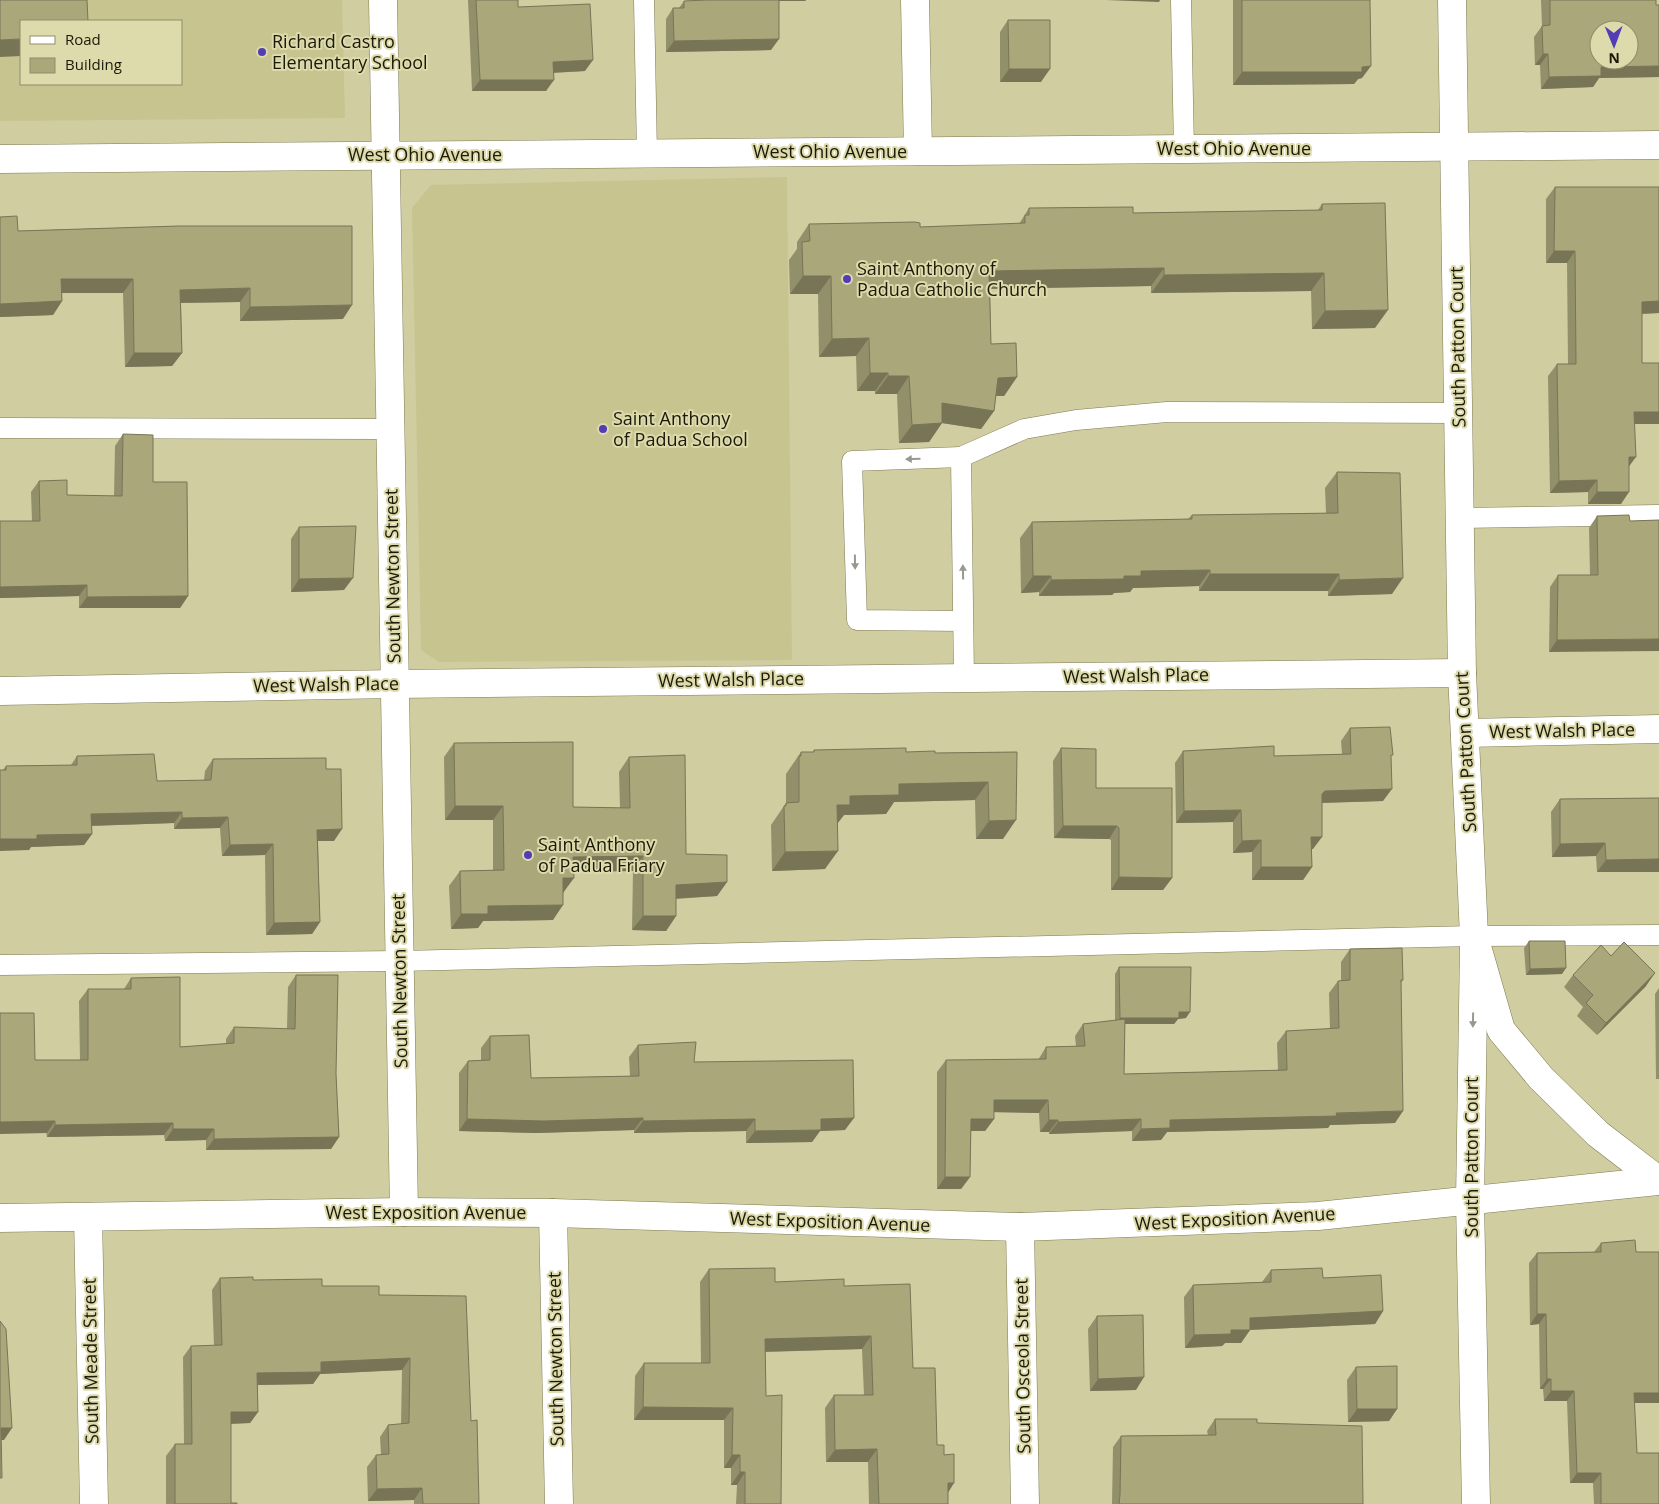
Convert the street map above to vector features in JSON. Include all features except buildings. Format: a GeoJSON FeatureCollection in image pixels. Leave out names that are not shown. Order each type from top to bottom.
{"type":"FeatureCollection","features":[{"type":"Feature","properties":{"kind":"street","name":"South Newton Street"},"geometry":{"type":"LineString","coordinates":[[384,0],[404,1212]]}},
{"type":"Feature","properties":{"kind":"street"},"geometry":{"type":"LineString","coordinates":[[915,0],[918,151]]}},
{"type":"Feature","properties":{"kind":"street","name":"South Patton Court"},"geometry":{"type":"LineString","coordinates":[[1452,0],[1456,147],[1462,673],[1474,936],[1470,1201],[1476,1504]]}},
{"type":"Feature","properties":{"kind":"street","name":"West Ohio Avenue"},"geometry":{"type":"LineString","coordinates":[[0,159],[1659,145]]}},
{"type":"Feature","properties":{"kind":"street","name":"West Walsh Place"},"geometry":{"type":"LineString","coordinates":[[0,691],[394,684],[1462,673]]}},
{"type":"Feature","properties":{"kind":"street","name":"West Walsh Place"},"geometry":{"type":"LineString","coordinates":[[1464,733],[1659,729]]}},
{"type":"Feature","properties":{"kind":"street"},"geometry":{"type":"LineString","coordinates":[[1474,936],[1501,1030],[1541,1078],[1598,1134],[1659,1181]]}},
{"type":"Feature","properties":{"kind":"street","name":"West Exposition Avenue"},"geometry":{"type":"LineString","coordinates":[[0,1218],[404,1212],[552,1213],[1020,1227],[1318,1216],[1659,1181]]}},
{"type":"Feature","properties":{"kind":"street","name":"South Newton Street"},"geometry":{"type":"LineString","coordinates":[[552,1213],[559,1504]]}},
{"type":"Feature","properties":{"kind":"street","name":"South Meade Street"},"geometry":{"type":"LineString","coordinates":[[88,1217],[94,1504]]}},
{"type":"Feature","properties":{"kind":"street","name":"South Osceola Street"},"geometry":{"type":"LineString","coordinates":[[1020,1227],[1025,1504]]}},
{"type":"Feature","properties":{"kind":"lane"},"geometry":{"type":"LineString","coordinates":[[644,0],[647,154]]}},
{"type":"Feature","properties":{"kind":"lane"},"geometry":{"type":"LineString","coordinates":[[1181,0],[1184,150]]}},
{"type":"Feature","properties":{"kind":"lane"},"geometry":{"type":"LineString","coordinates":[[964,621],[856,620],[852,461],[961,457],[1024,429],[1076,420],[1167,412],[1458,414]]}},
{"type":"Feature","properties":{"kind":"lane"},"geometry":{"type":"LineString","coordinates":[[0,428],[391,429]]}},
{"type":"Feature","properties":{"kind":"lane"},"geometry":{"type":"LineString","coordinates":[[961,457],[964,678]]}},
{"type":"Feature","properties":{"kind":"lane"},"geometry":{"type":"LineString","coordinates":[[1460,518],[1659,515]]}},
{"type":"Feature","properties":{"kind":"lane"},"geometry":{"type":"LineString","coordinates":[[0,965],[399,962],[1474,936],[1659,935]]}},
{"type":"Feature","properties":{"kind":"shaded area","name":"Richard Castro Elementary School"},"geometry":{"type":"Polygon","coordinates":[[[0,0],[342,0],[345,118],[0,121],[0,0]]]}},
{"type":"Feature","properties":{"kind":"shaded area","name":"Saint Anthony of Padua School"},"geometry":{"type":"Polygon","coordinates":[[[787,177],[792,660],[439,662],[421,650],[412,208],[431,185],[787,177]]]}},
{"type":"Feature","properties":{"kind":"place","name":"Richard Castro Elementary School"},"geometry":{"type":"Point","coordinates":[262,52]}},
{"type":"Feature","properties":{"kind":"place","name":"Saint Anthony of Padua Catholic Church"},"geometry":{"type":"Point","coordinates":[847,279]}},
{"type":"Feature","properties":{"kind":"place","name":"Saint Anthony of Padua School"},"geometry":{"type":"Point","coordinates":[603,429]}},
{"type":"Feature","properties":{"kind":"place","name":"Saint Anthony of Padua Friary"},"geometry":{"type":"Point","coordinates":[528,855]}}]}
